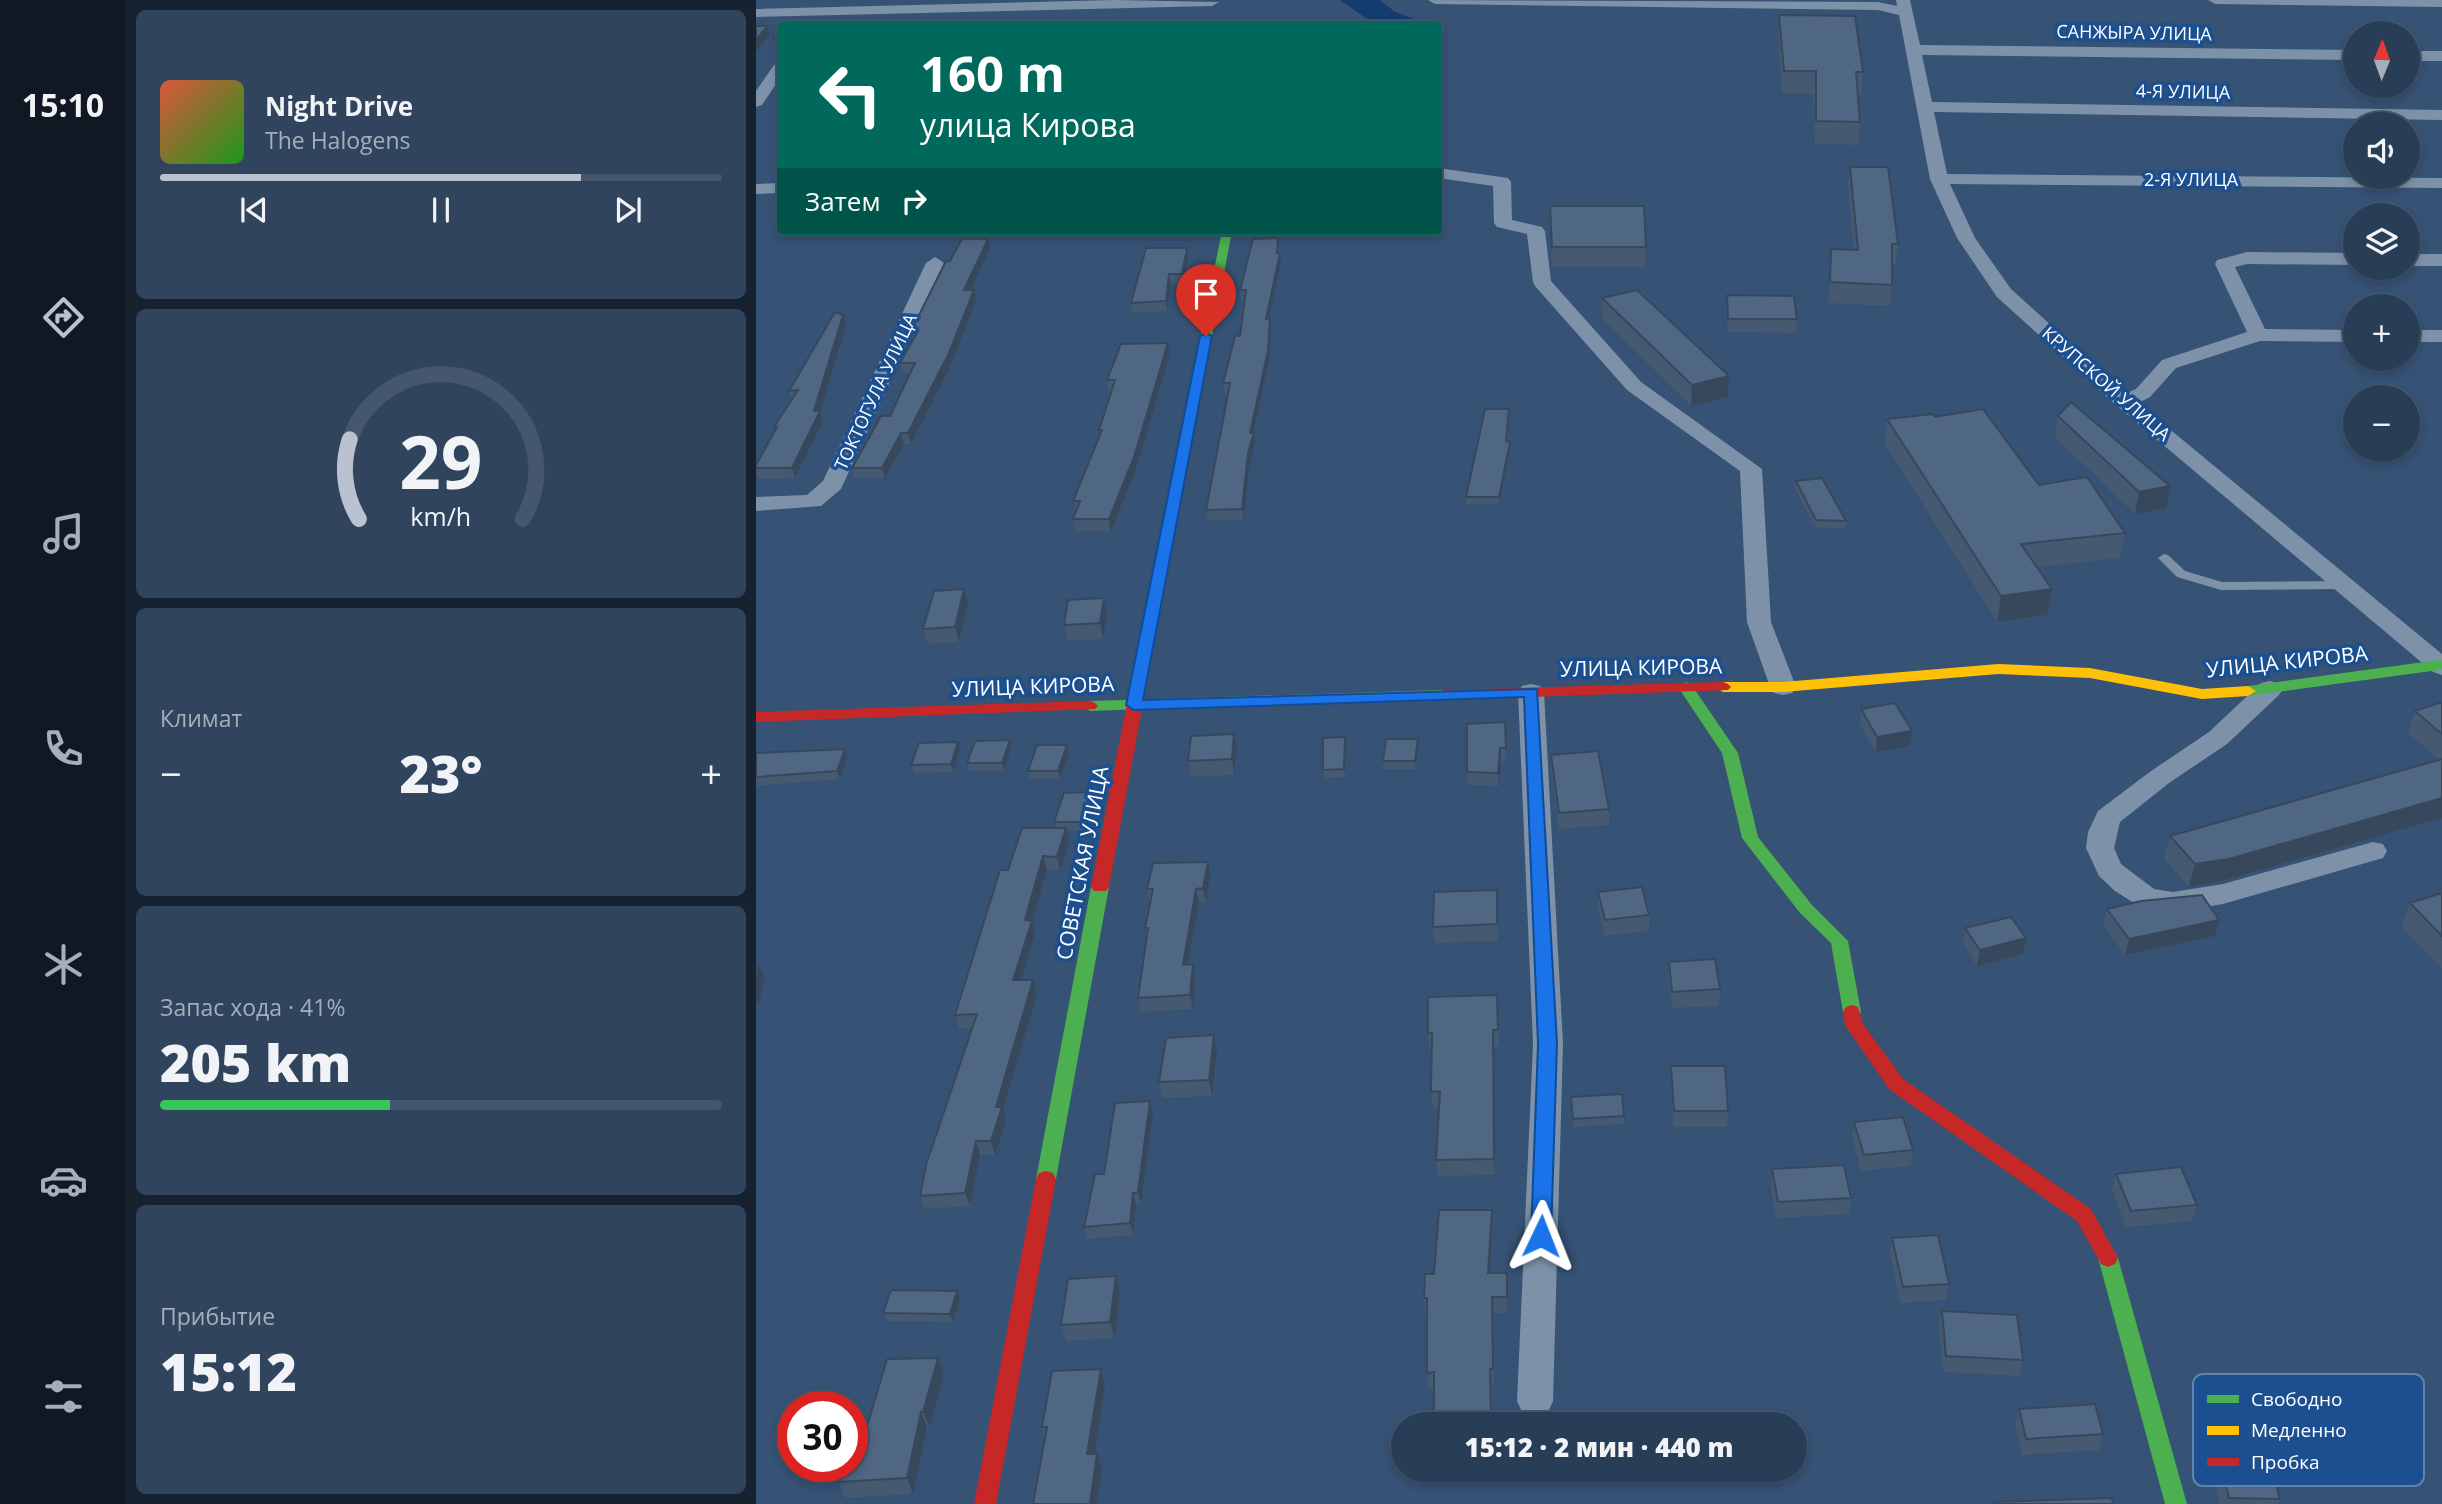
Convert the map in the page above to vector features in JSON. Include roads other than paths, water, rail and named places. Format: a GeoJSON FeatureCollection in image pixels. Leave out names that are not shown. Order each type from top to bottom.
{"type":"FeatureCollection","features":[{"type":"Feature","properties":{"kind":"street"},"geometry":{"type":"LineString","coordinates":[[2215,0],[2442,3]]}},
{"type":"Feature","properties":{"kind":"street"},"geometry":{"type":"LineString","coordinates":[[1436,1],[1904,6]]}},
{"type":"Feature","properties":{"kind":"street"},"geometry":{"type":"LineString","coordinates":[[756,13],[1212,2]]}},
{"type":"Feature","properties":{"kind":"street","name":"КРУПСКОЙ УЛИЦА"},"geometry":{"type":"LineString","coordinates":[[1904,6],[1939,180],[1965,238],[2004,293],[2124,402],[2441,666]]}},
{"type":"Feature","properties":{"kind":"street","name":"САНЖЫРА УЛИЦА"},"geometry":{"type":"LineString","coordinates":[[1912,50],[2343,55]]}},
{"type":"Feature","properties":{"kind":"street"},"geometry":{"type":"LineString","coordinates":[[2420,56],[2442,56]]}},
{"type":"Feature","properties":{"kind":"street"},"geometry":{"type":"LineString","coordinates":[[756,102],[777,72]]}},
{"type":"Feature","properties":{"kind":"street","name":"4-Я УЛИЦА"},"geometry":{"type":"LineString","coordinates":[[1923,107],[2442,115]]}},
{"type":"Feature","properties":{"kind":"street"},"geometry":{"type":"LineString","coordinates":[[1442,174],[1502,182],[1503,223],[1536,231],[1542,282],[1634,386],[1751,469],[1759,622],[1783,687]]}},
{"type":"Feature","properties":{"kind":"street","name":"2-Я УЛИЦА"},"geometry":{"type":"LineString","coordinates":[[1939,180],[2442,183]]}},
{"type":"Feature","properties":{"kind":"street"},"geometry":{"type":"LineString","coordinates":[[756,189],[777,188]]}},
{"type":"Feature","properties":{"kind":"street","name":"СОВЕТСКАЯ УЛИЦА"},"geometry":{"type":"LineString","coordinates":[[985,1504],[1134,705],[1226,235]]}},
{"type":"Feature","properties":{"kind":"street"},"geometry":{"type":"LineString","coordinates":[[2258,335],[2224,264],[2247,258],[2343,260]]}},
{"type":"Feature","properties":{"kind":"street"},"geometry":{"type":"LineString","coordinates":[[2420,260],[2442,260]]}},
{"type":"Feature","properties":{"kind":"street","name":"ТОКТОГУЛА УЛИЦА"},"geometry":{"type":"LineString","coordinates":[[756,504],[813,501],[833,484],[935,263]]}},
{"type":"Feature","properties":{"kind":"street"},"geometry":{"type":"LineString","coordinates":[[2124,402],[2143,393],[2169,364],[2258,335],[2343,336]]}},
{"type":"Feature","properties":{"kind":"street"},"geometry":{"type":"LineString","coordinates":[[2420,336],[2442,337]]}},
{"type":"Feature","properties":{"kind":"street","name":"УЛИЦА КИРОВА"},"geometry":{"type":"LineString","coordinates":[[756,717],[1686,687],[1783,687],[1998,669],[2090,673],[2202,694],[2270,689],[2441,666]]}},
{"type":"Feature","properties":{"kind":"street"},"geometry":{"type":"LineString","coordinates":[[1686,687],[1730,753],[1750,838],[1806,909],[1839,941],[1854,1025],[1896,1083],[2084,1215],[2109,1259],[2176,1504]]}},
{"type":"Feature","properties":{"kind":"street"},"geometry":{"type":"LineString","coordinates":[[2270,689],[2218,738],[2160,777],[2108,817],[2100,848],[2109,869],[2125,884],[2147,898],[2174,902],[2223,894],[2374,851]]}},
{"type":"Feature","properties":{"kind":"street"},"geometry":{"type":"LineString","coordinates":[[1531,692],[1548,1044],[1535,1401]]}},
{"type":"Feature","properties":{"kind":"lane"},"geometry":{"type":"LineString","coordinates":[[2164,558],[2181,574],[2221,586],[2343,585]]}},
{"type":"Feature","properties":{"kind":"water"},"geometry":{"type":"Polygon","coordinates":[[[1340,0],[1380,0],[1395,12],[1420,21],[1370,21],[1340,0]]]}}]}
